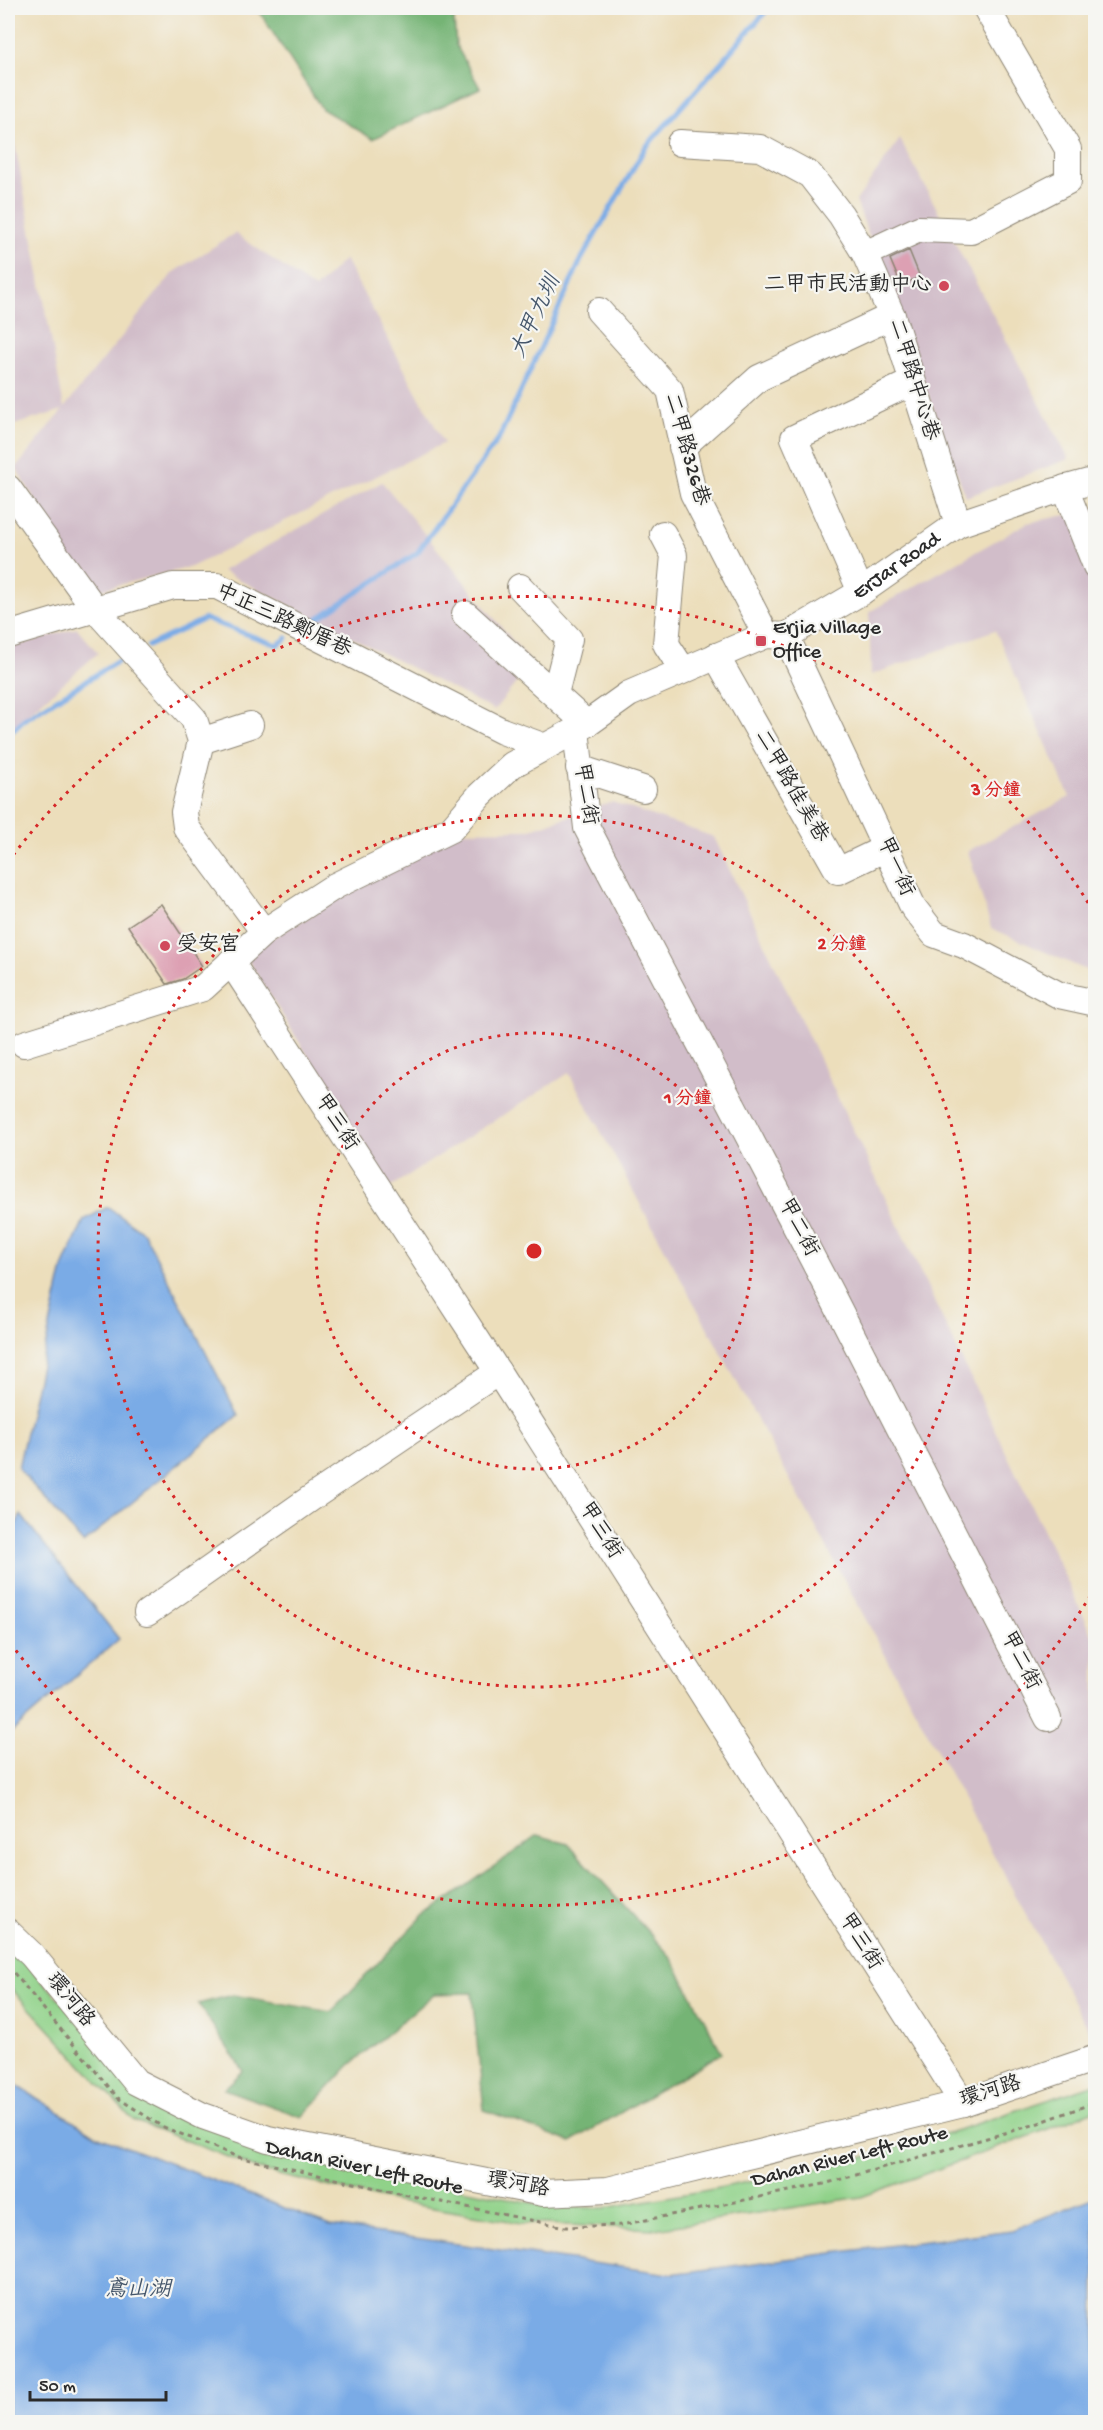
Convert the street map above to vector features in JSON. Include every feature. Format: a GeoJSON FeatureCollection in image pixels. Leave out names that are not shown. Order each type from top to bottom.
{"type":"FeatureCollection","features":[{"type":"Feature","properties":{"kind":"street"},"geometry":{"type":"LineString","coordinates":[[865,254],[919,229],[971,231],[1068,181],[1068,149],[986,8]]}},
{"type":"Feature","properties":{"kind":"street","name":"二甲路中心巷"},"geometry":{"type":"LineString","coordinates":[[680,143],[760,148],[810,175],[841,215],[865,254],[892,316],[958,524]]}},
{"type":"Feature","properties":{"kind":"street","name":"二甲路326巷"},"geometry":{"type":"LineString","coordinates":[[599,311],[670,390],[693,493],[776,635]]}},
{"type":"Feature","properties":{"kind":"street"},"geometry":{"type":"LineString","coordinates":[[682,447],[759,378],[892,316]]}},
{"type":"Feature","properties":{"kind":"street"},"geometry":{"type":"LineString","coordinates":[[861,592],[794,438],[912,382]]}},
{"type":"Feature","properties":{"kind":"street","name":"ErJar Road"},"geometry":{"type":"LineString","coordinates":[[581,727],[629,694],[716,656],[776,635],[861,592],[958,524],[1095,480]]}},
{"type":"Feature","properties":{"kind":"street"},"geometry":{"type":"LineString","coordinates":[[8,488],[95,609],[194,719],[201,741],[184,812],[186,827],[264,932]]}},
{"type":"Feature","properties":{"kind":"street"},"geometry":{"type":"LineString","coordinates":[[1065,488],[1095,566]]}},
{"type":"Feature","properties":{"kind":"street"},"geometry":{"type":"LineString","coordinates":[[663,534],[674,555],[666,644],[683,670]]}},
{"type":"Feature","properties":{"kind":"street","name":"中正三路鄭厝巷"},"geometry":{"type":"LineString","coordinates":[[8,635],[173,586],[217,586],[502,731],[545,747]]}},
{"type":"Feature","properties":{"kind":"street"},"geometry":{"type":"LineString","coordinates":[[520,587],[569,639],[555,694]]}},
{"type":"Feature","properties":{"kind":"street"},"geometry":{"type":"LineString","coordinates":[[24,1044],[203,988],[264,932],[335,886],[452,829],[480,795],[512,765],[581,727],[555,694],[465,614]]}},
{"type":"Feature","properties":{"kind":"street","name":"甲一街"},"geometry":{"type":"LineString","coordinates":[[776,635],[821,714],[913,907],[934,934],[964,945],[1059,995],[1095,1002]]}},
{"type":"Feature","properties":{"kind":"street","name":"二甲路佳美巷"},"geometry":{"type":"LineString","coordinates":[[716,656],[838,871],[886,848]]}},
{"type":"Feature","properties":{"kind":"street"},"geometry":{"type":"LineString","coordinates":[[201,741],[250,725]]}},
{"type":"Feature","properties":{"kind":"street","name":"甲二街"},"geometry":{"type":"LineString","coordinates":[[581,727],[579,768],[587,828],[836,1303],[1048,1718]]}},
{"type":"Feature","properties":{"kind":"street"},"geometry":{"type":"LineString","coordinates":[[579,768],[644,789]]}},
{"type":"Feature","properties":{"kind":"street","name":"甲三街"},"geometry":{"type":"LineString","coordinates":[[231,962],[498,1372],[963,2103]]}},
{"type":"Feature","properties":{"kind":"street"},"geometry":{"type":"LineString","coordinates":[[147,1613],[317,1494],[498,1372]]}},
{"type":"Feature","properties":{"kind":"street","name":"環河路"},"geometry":{"type":"LineString","coordinates":[[8,1932],[32,1955],[136,2082],[203,2116],[268,2139],[543,2193],[608,2190],[963,2103],[1095,2058]]}},
{"type":"Feature","properties":{"kind":"path","name":"Dahan River Left Route"},"geometry":{"type":"LineString","coordinates":[[8,1966],[118,2098],[161,2126],[238,2157],[565,2227],[621,2224],[824,2184],[1033,2126],[1095,2102]]}},
{"type":"Feature","properties":{"kind":"shaded area"},"geometry":{"type":"Polygon","coordinates":[[[8,89],[15,144],[64,408],[173,273],[235,233],[315,289],[345,259],[444,443],[191,567],[90,592],[16,468],[63,410],[8,427],[8,89]]]}},
{"type":"Feature","properties":{"kind":"shaded area"},"geometry":{"type":"Polygon","coordinates":[[[900,139],[1069,459],[966,497],[856,201],[900,139]]]}},
{"type":"Feature","properties":{"kind":"shaded area"},"geometry":{"type":"Polygon","coordinates":[[[382,482],[532,664],[494,710],[222,571],[382,482]]]}},
{"type":"Feature","properties":{"kind":"shaded area"},"geometry":{"type":"Polygon","coordinates":[[[1095,509],[1095,974],[991,928],[968,851],[1070,797],[995,630],[871,675],[869,612],[1027,523],[1095,509]]]}},
{"type":"Feature","properties":{"kind":"shaded area"},"geometry":{"type":"Polygon","coordinates":[[[77,628],[98,653],[8,731],[8,648],[77,628]]]}},
{"type":"Feature","properties":{"kind":"shaded area"},"geometry":{"type":"Polygon","coordinates":[[[612,802],[714,837],[1095,1640],[1095,2031],[1091,2034],[569,1073],[390,1187],[244,954],[456,831],[528,830],[612,802]]]}},
{"type":"Feature","properties":{"kind":"green space"},"geometry":{"type":"Polygon","coordinates":[[[257,8],[453,8],[456,45],[480,88],[373,139],[322,109],[257,8]]]}},
{"type":"Feature","properties":{"kind":"green space"},"geometry":{"type":"Polygon","coordinates":[[[538,1835],[568,1844],[671,1957],[722,2053],[571,2142],[484,2110],[472,1993],[434,1994],[349,2066],[302,2117],[224,2089],[243,2071],[198,2004],[233,1995],[331,2012],[421,1918],[538,1835]]]}},
{"type":"Feature","properties":{"kind":"green space"},"geometry":{"type":"Polygon","coordinates":[[[8,1944],[151,2098],[331,2163],[553,2207],[604,2208],[844,2163],[964,2128],[1095,2084],[1095,2110],[861,2197],[655,2229],[521,2223],[387,2200],[266,2172],[133,2120],[8,1985],[8,1944]]]}},
{"type":"Feature","properties":{"kind":"water"},"geometry":{"type":"Polygon","coordinates":[[[108,1207],[144,1233],[238,1415],[83,1543],[18,1468],[63,1268],[84,1220],[108,1207]]]}},
{"type":"Feature","properties":{"kind":"water"},"geometry":{"type":"Polygon","coordinates":[[[21,1515],[119,1639],[8,1735],[8,1538],[21,1515]]]}},
{"type":"Feature","properties":{"kind":"water","name":"鳶山湖"},"geometry":{"type":"Polygon","coordinates":[[[8,2080],[96,2135],[331,2226],[670,2274],[1012,2230],[1095,2197],[1095,2422],[8,2422],[8,2080]]]}},
{"type":"Feature","properties":{"kind":"building"},"geometry":{"type":"Polygon","coordinates":[[[909,250],[920,277],[901,285],[890,259],[909,250]]]}},
{"type":"Feature","properties":{"kind":"building","name":"受安宮"},"geometry":{"type":"Polygon","coordinates":[[[161,904],[202,966],[183,979],[167,984],[128,926],[161,904]]]}},
{"type":"Feature","properties":{"kind":"waterway","name":"大甲九圳"},"geometry":{"type":"LineString","coordinates":[[317,619],[417,553],[499,438],[581,260],[645,148],[769,8]]}},
{"type":"Feature","properties":{"kind":"waterway","name":"大甲九圳"},"geometry":{"type":"LineString","coordinates":[[148,646],[205,619],[277,645],[287,638]]}},
{"type":"Feature","properties":{"kind":"waterway","name":"大甲九圳"},"geometry":{"type":"LineString","coordinates":[[8,735],[23,720],[120,660]]}},
{"type":"Feature","properties":{"kind":"place","name":"二甲市民活動中心"},"geometry":{"type":"Point","coordinates":[944,286]}},
{"type":"Feature","properties":{"kind":"place","name":"Erjia Village Office"},"geometry":{"type":"Point","coordinates":[761,641]}},
{"type":"Feature","properties":{"kind":"place","name":"受安宮"},"geometry":{"type":"Point","coordinates":[165,946]}}]}
